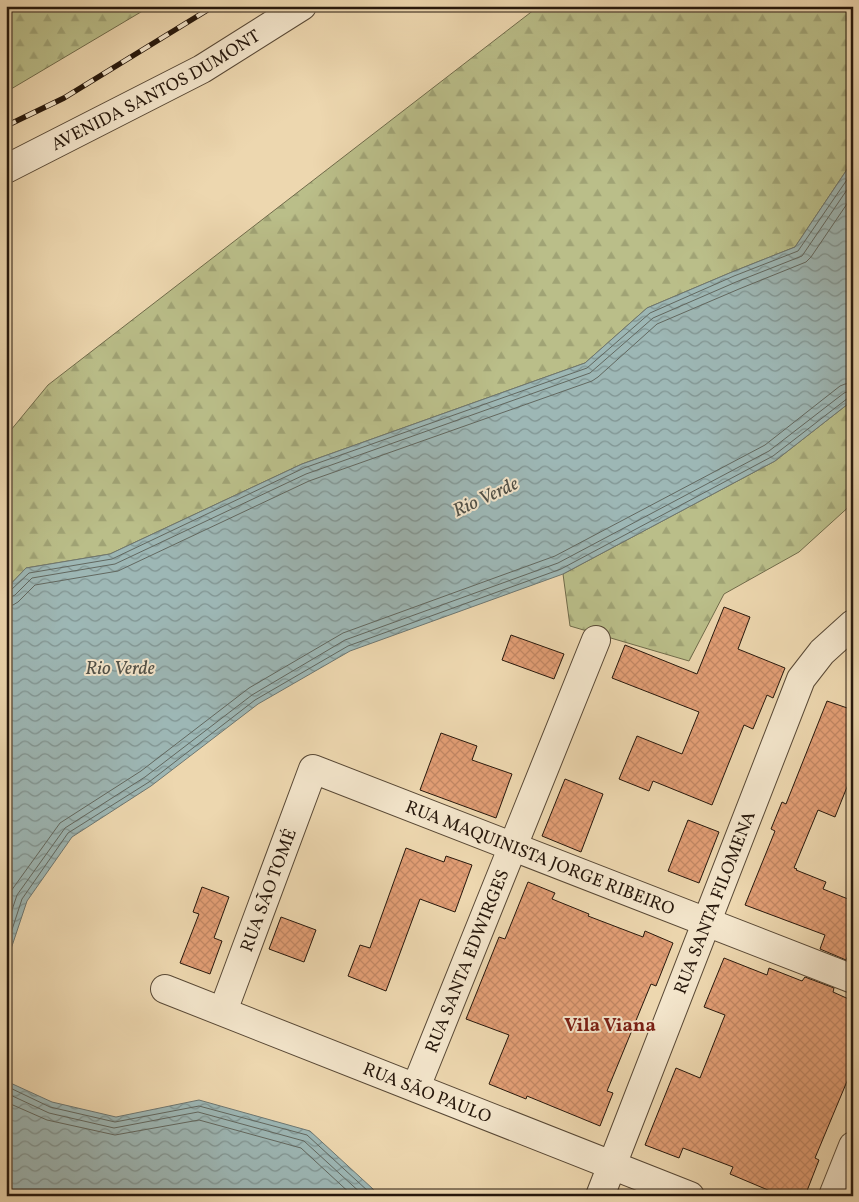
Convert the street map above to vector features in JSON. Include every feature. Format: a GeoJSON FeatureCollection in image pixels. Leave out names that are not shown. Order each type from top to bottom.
{"type":"FeatureCollection","features":[{"type":"Feature","properties":{"kind":"street","name":"AVENIDA SANTOS DUMONT"},"geometry":{"type":"LineString","coordinates":[[6,169],[202,69],[302,6]]}},
{"type":"Feature","properties":{"kind":"street","name":"RUA SANTA FILOMENA"},"geometry":{"type":"LineString","coordinates":[[600,1196],[801,679],[822,652],[853,624]]}},
{"type":"Feature","properties":{"kind":"street","name":"RUA SANTA EDWIRGES"},"geometry":{"type":"LineString","coordinates":[[416,1087],[596,640]]}},
{"type":"Feature","properties":{"kind":"street","name":"RUA MAQUINISTA JORGE RIBEIRO"},"geometry":{"type":"LineString","coordinates":[[313,769],[853,979]]}},
{"type":"Feature","properties":{"kind":"street","name":"RUA SÃO TOMÉ"},"geometry":{"type":"LineString","coordinates":[[223,1011],[313,769]]}},
{"type":"Feature","properties":{"kind":"street","name":"RUA SÃO PAULO"},"geometry":{"type":"LineString","coordinates":[[165,989],[690,1196]]}},
{"type":"Feature","properties":{"kind":"street"},"geometry":{"type":"LineString","coordinates":[[833,1196],[853,1146]]}},
{"type":"Feature","properties":{"kind":"green space"},"geometry":{"type":"Polygon","coordinates":[[[6,6],[151,6],[6,92],[6,6]]]}},
{"type":"Feature","properties":{"kind":"green space"},"geometry":{"type":"Polygon","coordinates":[[[539,6],[853,6],[853,164],[848,168],[795,247],[647,308],[585,363],[302,464],[110,554],[26,568],[6,589],[6,436],[48,385],[539,6]]]}},
{"type":"Feature","properties":{"kind":"green space"},"geometry":{"type":"Polygon","coordinates":[[[853,400],[853,503],[799,552],[724,594],[689,661],[570,626],[563,574],[775,461],[853,400]]]}},
{"type":"Feature","properties":{"kind":"water","name":"Rio Verde"},"geometry":{"type":"Polygon","coordinates":[[[853,164],[853,400],[775,461],[563,574],[350,651],[258,704],[151,786],[72,837],[27,901],[6,964],[6,589],[26,568],[110,554],[302,464],[585,363],[647,308],[795,247],[848,168],[853,164]]]}},
{"type":"Feature","properties":{"kind":"water"},"geometry":{"type":"Polygon","coordinates":[[[6,1081],[52,1102],[116,1117],[199,1100],[310,1131],[373,1189],[378,1196],[6,1196],[6,1081]]]}},
{"type":"Feature","properties":{"kind":"building"},"geometry":{"type":"Polygon","coordinates":[[[724,607],[750,617],[738,649],[785,668],[773,698],[767,695],[753,729],[744,725],[712,805],[653,781],[649,791],[619,779],[637,736],[682,754],[699,712],[612,678],[625,645],[697,674],[724,607]]]}},
{"type":"Feature","properties":{"kind":"building"},"geometry":{"type":"Polygon","coordinates":[[[511,635],[564,654],[554,679],[502,660],[511,635]]]}},
{"type":"Feature","properties":{"kind":"building"},"geometry":{"type":"Polygon","coordinates":[[[827,701],[853,710],[853,772],[835,817],[818,810],[794,868],[826,882],[823,889],[853,901],[853,943],[846,960],[820,949],[825,935],[745,905],[775,831],[771,829],[782,802],[786,804],[827,701]]]}},
{"type":"Feature","properties":{"kind":"building"},"geometry":{"type":"Polygon","coordinates":[[[441,733],[477,746],[472,760],[512,774],[496,818],[420,790],[441,733]]]}},
{"type":"Feature","properties":{"kind":"building"},"geometry":{"type":"Polygon","coordinates":[[[565,779],[603,794],[581,852],[542,836],[565,779]]]}},
{"type":"Feature","properties":{"kind":"building"},"geometry":{"type":"Polygon","coordinates":[[[688,820],[719,832],[699,883],[668,871],[688,820]]]}},
{"type":"Feature","properties":{"kind":"building"},"geometry":{"type":"Polygon","coordinates":[[[406,848],[444,862],[446,856],[472,865],[455,912],[420,899],[386,991],[348,976],[360,945],[370,948],[406,848]]]}},
{"type":"Feature","properties":{"kind":"building"},"geometry":{"type":"Polygon","coordinates":[[[528,882],[555,893],[552,899],[589,914],[588,916],[643,937],[645,931],[673,943],[656,986],[651,984],[607,1091],[613,1093],[600,1126],[527,1096],[526,1099],[489,1084],[509,1035],[466,1019],[499,937],[505,939],[528,882]]]}},
{"type":"Feature","properties":{"kind":"building"},"geometry":{"type":"Polygon","coordinates":[[[202,887],[229,897],[214,938],[222,941],[210,974],[180,963],[199,914],[193,912],[202,887]]]}},
{"type":"Feature","properties":{"kind":"building"},"geometry":{"type":"Polygon","coordinates":[[[281,917],[316,930],[304,962],[269,949],[281,917]]]}},
{"type":"Feature","properties":{"kind":"building"},"geometry":{"type":"Polygon","coordinates":[[[724,958],[767,975],[769,968],[802,981],[805,977],[834,988],[833,992],[853,1001],[853,1067],[815,1158],[819,1160],[805,1196],[782,1196],[730,1174],[733,1167],[683,1148],[679,1158],[645,1145],[676,1068],[700,1078],[725,1015],[704,1007],[724,958]]]}},
{"type":"Feature","properties":{"kind":"railway"},"geometry":{"type":"LineString","coordinates":[[6,126],[64,98],[214,6]]}},
{"type":"Feature","properties":{"kind":"district","name":"Vila Viana"},"geometry":{"type":"Point","coordinates":[610,1024]}}]}
